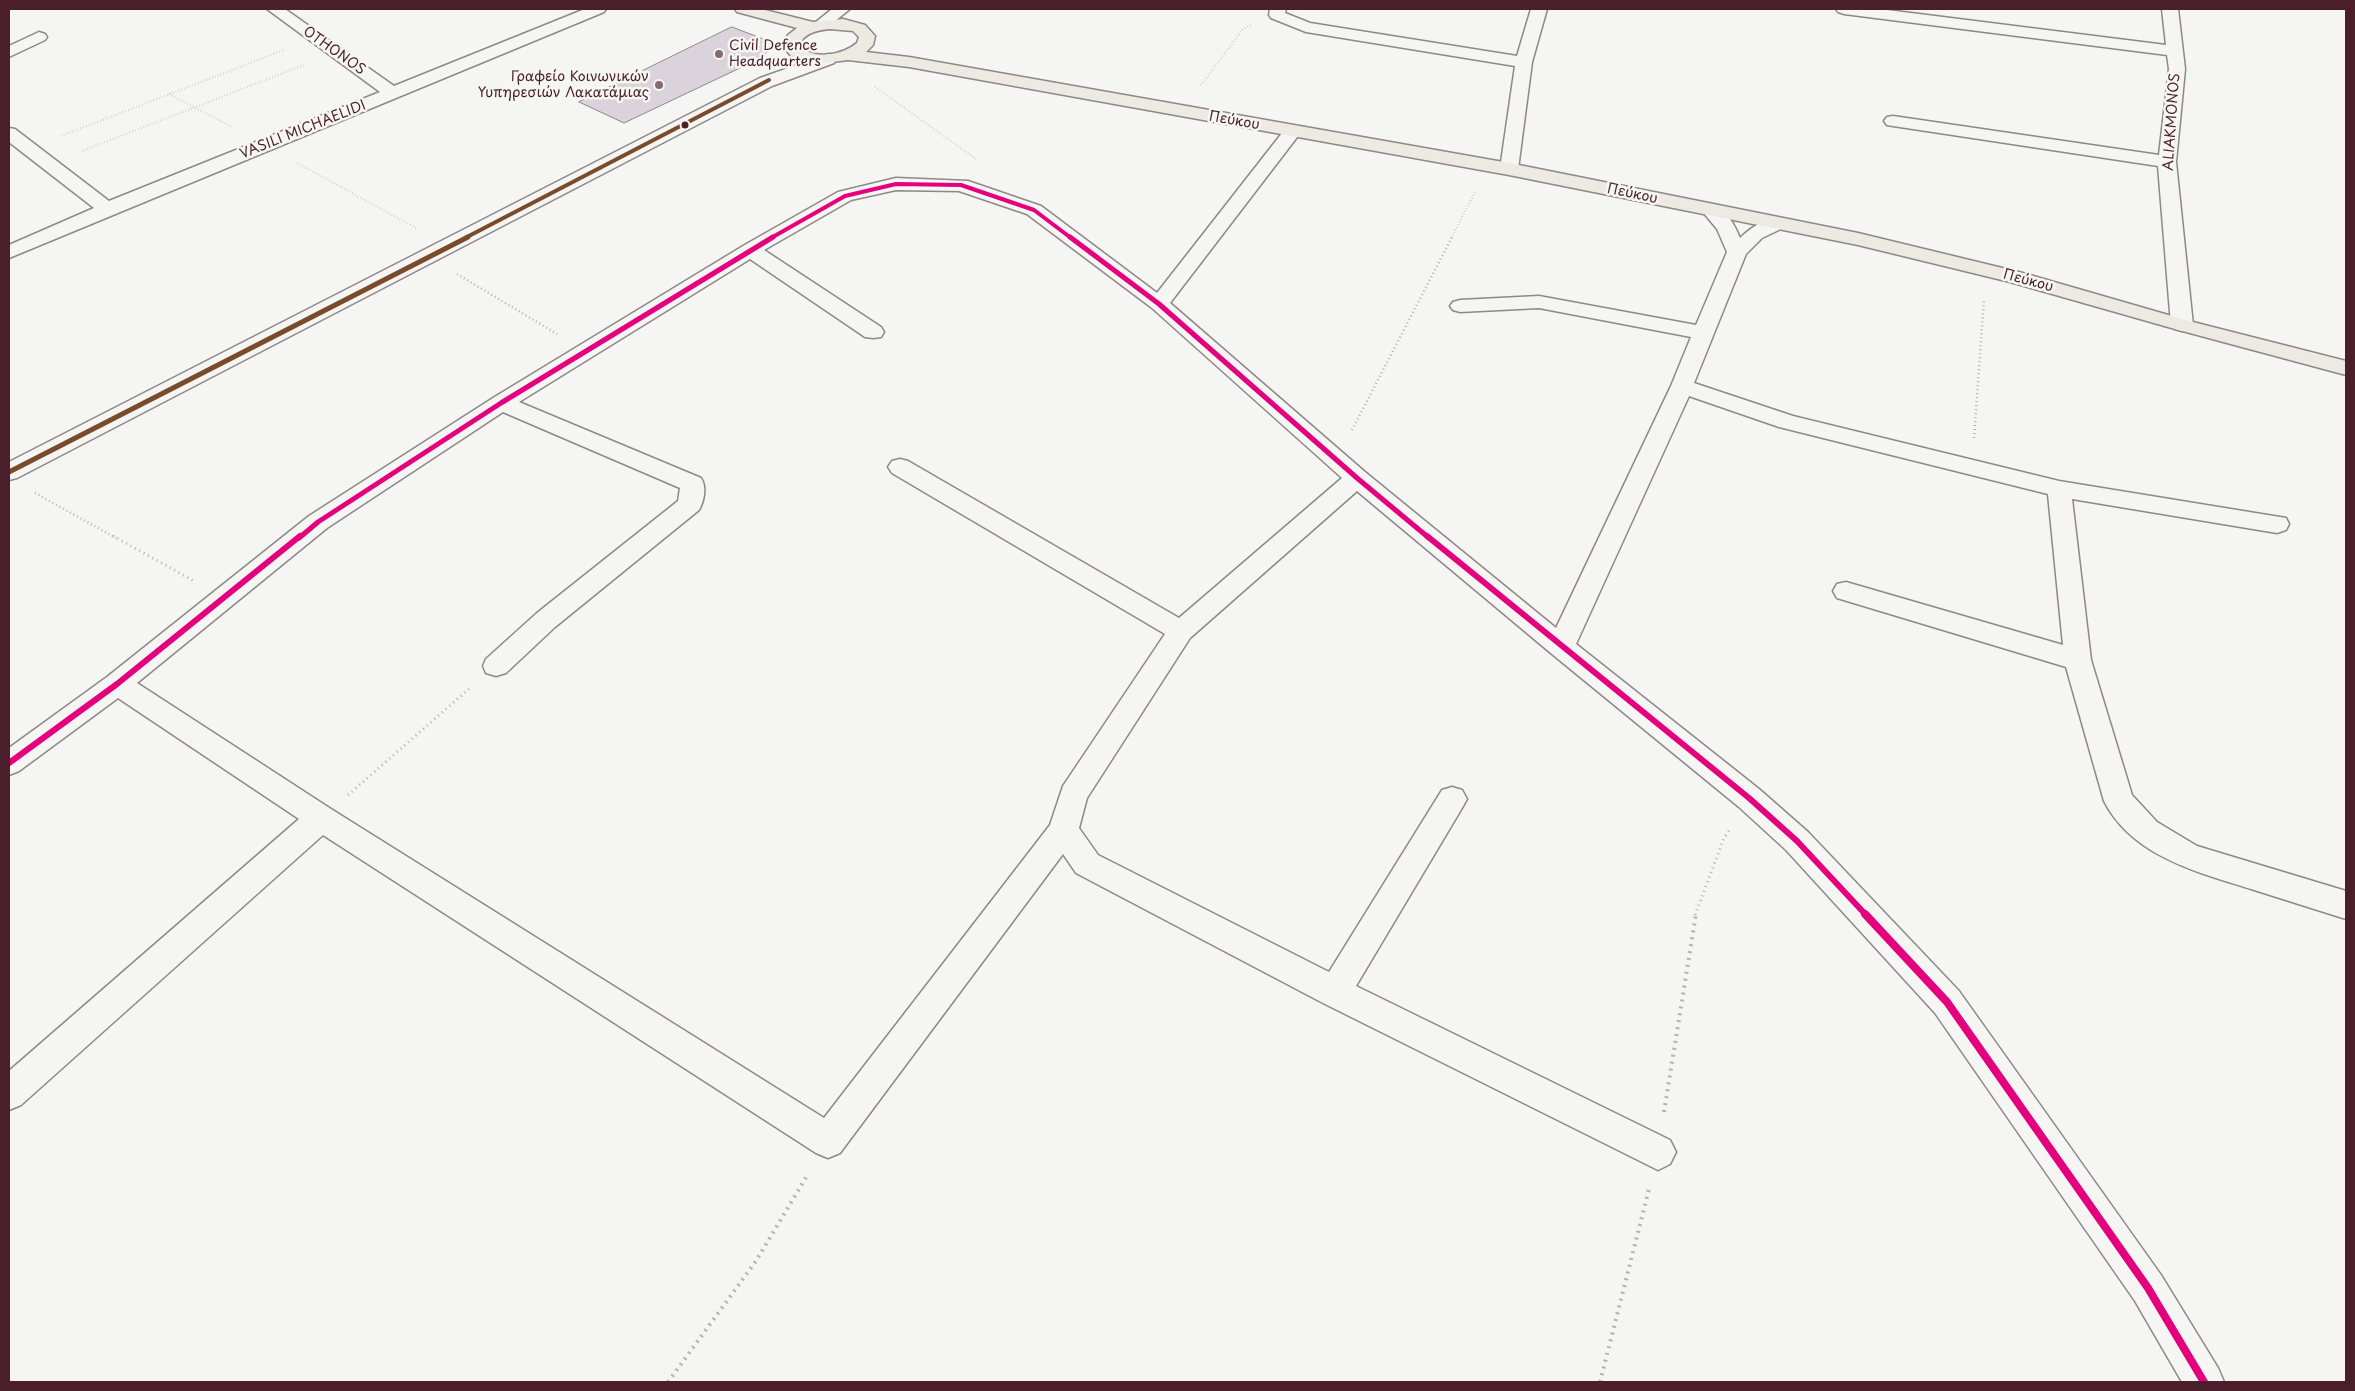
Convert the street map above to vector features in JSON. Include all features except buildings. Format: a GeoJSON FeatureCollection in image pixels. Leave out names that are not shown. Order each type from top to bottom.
{"type":"FeatureCollection","features":[{"type":"Feature","properties":{"kind":"main road"},"geometry":{"type":"LineString","coordinates":[[749,11],[806,10]]}},
{"type":"Feature","properties":{"kind":"main road"},"geometry":{"type":"LineString","coordinates":[[749,11],[816,26],[843,24],[863,34],[862,48],[837,57]]}},
{"type":"Feature","properties":{"kind":"main road"},"geometry":{"type":"LineString","coordinates":[[749,11],[795,45],[816,26]]}},
{"type":"Feature","properties":{"kind":"main road","name":"Πεύκου"},"geometry":{"type":"LineString","coordinates":[[863,34],[909,62]]}},
{"type":"Feature","properties":{"kind":"main road","name":"Πεύκου"},"geometry":{"type":"LineString","coordinates":[[795,45],[809,57],[909,62],[1292,132],[1509,169],[1712,212],[1858,239],[1986,269],[2182,325],[2346,368]]}},
{"type":"Feature","properties":{"kind":"street","name":"OTHONOS"},"geometry":{"type":"LineString","coordinates":[[275,9],[393,93]]}},
{"type":"Feature","properties":{"kind":"street","name":"VASILI MICHAELIDI"},"geometry":{"type":"LineString","coordinates":[[9,252],[107,209],[598,9]]}},
{"type":"Feature","properties":{"kind":"street"},"geometry":{"type":"LineString","coordinates":[[816,26],[842,9]]}},
{"type":"Feature","properties":{"kind":"street"},"geometry":{"type":"LineString","coordinates":[[860,9],[863,34]]}},
{"type":"Feature","properties":{"kind":"street"},"geometry":{"type":"LineString","coordinates":[[1509,169],[1524,62],[1539,9]]}},
{"type":"Feature","properties":{"kind":"street"},"geometry":{"type":"LineString","coordinates":[[1844,9],[1904,12],[2175,51]]}},
{"type":"Feature","properties":{"kind":"street","name":"ALIAKMONOS"},"geometry":{"type":"LineString","coordinates":[[2170,9],[2177,69],[2167,162],[2182,325]]}},
{"type":"Feature","properties":{"kind":"street"},"geometry":{"type":"LineString","coordinates":[[1278,12],[1306,27],[1524,62]]}},
{"type":"Feature","properties":{"kind":"street"},"geometry":{"type":"LineString","coordinates":[[9,52],[39,37]]}},
{"type":"Feature","properties":{"kind":"street"},"geometry":{"type":"LineString","coordinates":[[766,82],[795,45]]}},
{"type":"Feature","properties":{"kind":"street"},"geometry":{"type":"LineString","coordinates":[[9,472],[684,126],[766,82],[837,57]]}},
{"type":"Feature","properties":{"kind":"street"},"geometry":{"type":"LineString","coordinates":[[1893,121],[2167,162]]}},
{"type":"Feature","properties":{"kind":"street"},"geometry":{"type":"LineString","coordinates":[[1159,304],[1292,132]]}},
{"type":"Feature","properties":{"kind":"street"},"geometry":{"type":"LineString","coordinates":[[9,134],[107,209]]}},
{"type":"Feature","properties":{"kind":"street"},"geometry":{"type":"LineString","coordinates":[[9,763],[117,684],[318,522],[501,403],[750,250],[845,196],[896,184],[961,185],[1034,210],[1159,304],[1347,469],[1561,647],[1749,798],[1796,841],[1947,1002],[2148,1288],[2204,1382]]}},
{"type":"Feature","properties":{"kind":"street"},"geometry":{"type":"LineString","coordinates":[[1712,212],[1726,228],[1737,252]]}},
{"type":"Feature","properties":{"kind":"street"},"geometry":{"type":"LineString","coordinates":[[1561,647],[1682,386],[1737,252],[1755,234],[1778,223]]}},
{"type":"Feature","properties":{"kind":"street"},"geometry":{"type":"LineString","coordinates":[[750,250],[874,332]]}},
{"type":"Feature","properties":{"kind":"street"},"geometry":{"type":"LineString","coordinates":[[1460,306],[1539,302],[1704,332]]}},
{"type":"Feature","properties":{"kind":"street"},"geometry":{"type":"LineString","coordinates":[[1682,386],[1787,422],[2059,489],[2276,524]]}},
{"type":"Feature","properties":{"kind":"street"},"geometry":{"type":"LineString","coordinates":[[496,666],[546,620],[690,504],[693,484],[501,403]]}},
{"type":"Feature","properties":{"kind":"street"},"geometry":{"type":"LineString","coordinates":[[900,467],[1181,631]]}},
{"type":"Feature","properties":{"kind":"street"},"geometry":{"type":"LineString","coordinates":[[117,684],[321,818],[828,1141],[1064,830],[1074,795],[1181,631],[1347,469]]}},
{"type":"Feature","properties":{"kind":"street"},"geometry":{"type":"LineString","coordinates":[[2059,489],[2078,660],[2120,800],[2146,831],[2188,856],[2346,905]]}},
{"type":"Feature","properties":{"kind":"street"},"geometry":{"type":"LineString","coordinates":[[1846,591],[2078,660]]}},
{"type":"Feature","properties":{"kind":"street"},"geometry":{"type":"LineString","coordinates":[[1335,992],[1452,799]]}},
{"type":"Feature","properties":{"kind":"street"},"geometry":{"type":"LineString","coordinates":[[9,1093],[321,818]]}},
{"type":"Feature","properties":{"kind":"street"},"geometry":{"type":"LineString","coordinates":[[1064,830],[1087,864],[1335,992],[1658,1152]]}},
{"type":"Feature","properties":{"kind":"path"},"geometry":{"type":"LineString","coordinates":[[1181,112],[1244,28],[1278,12]]}},
{"type":"Feature","properties":{"kind":"path"},"geometry":{"type":"LineString","coordinates":[[28,148],[316,38]]}},
{"type":"Feature","properties":{"kind":"path"},"geometry":{"type":"LineString","coordinates":[[49,164],[336,52]]}},
{"type":"Feature","properties":{"kind":"path"},"geometry":{"type":"LineString","coordinates":[[837,57],[978,161],[961,185]]}},
{"type":"Feature","properties":{"kind":"path"},"geometry":{"type":"LineString","coordinates":[[169,94],[449,247]]}},
{"type":"Feature","properties":{"kind":"path"},"geometry":{"type":"LineString","coordinates":[[1347,469],[1489,166]]}},
{"type":"Feature","properties":{"kind":"path"},"geometry":{"type":"LineString","coordinates":[[429,257],[586,351]]}},
{"type":"Feature","properties":{"kind":"path"},"geometry":{"type":"LineString","coordinates":[[1971,468],[1986,269]]}},
{"type":"Feature","properties":{"kind":"path"},"geometry":{"type":"LineString","coordinates":[[35,492],[224,598]]}},
{"type":"Feature","properties":{"kind":"path"},"geometry":{"type":"LineString","coordinates":[[321,818],[496,666]]}},
{"type":"Feature","properties":{"kind":"path"},"geometry":{"type":"LineString","coordinates":[[1600,1382],[1658,1152],[1696,912],[1724,838],[1749,798]]}},
{"type":"Feature","properties":{"kind":"path"},"geometry":{"type":"LineString","coordinates":[[668,1382],[756,1260],[828,1141]]}},
{"type":"Feature","properties":{"kind":"transit line"},"geometry":{"type":"LineString","coordinates":[[9,472],[684,126],[769,80]]}},
{"type":"Feature","properties":{"kind":"transit line"},"geometry":{"type":"LineString","coordinates":[[9,763],[117,684],[318,522],[501,403],[750,250],[845,196],[896,184],[961,185],[1034,210],[1159,304],[1357,478],[1561,647],[1749,798],[1797,841],[1947,1002],[2148,1288],[2204,1382]]}},
{"type":"Feature","properties":{"kind":"place","name":"Civil Defence Headquarters"},"geometry":{"type":"Point","coordinates":[719,54]}},
{"type":"Feature","properties":{"kind":"place","name":"Γραφείο Κοινωνικών Υυπηρεσιών Λακατάμιας"},"geometry":{"type":"Point","coordinates":[659,85]}}]}
